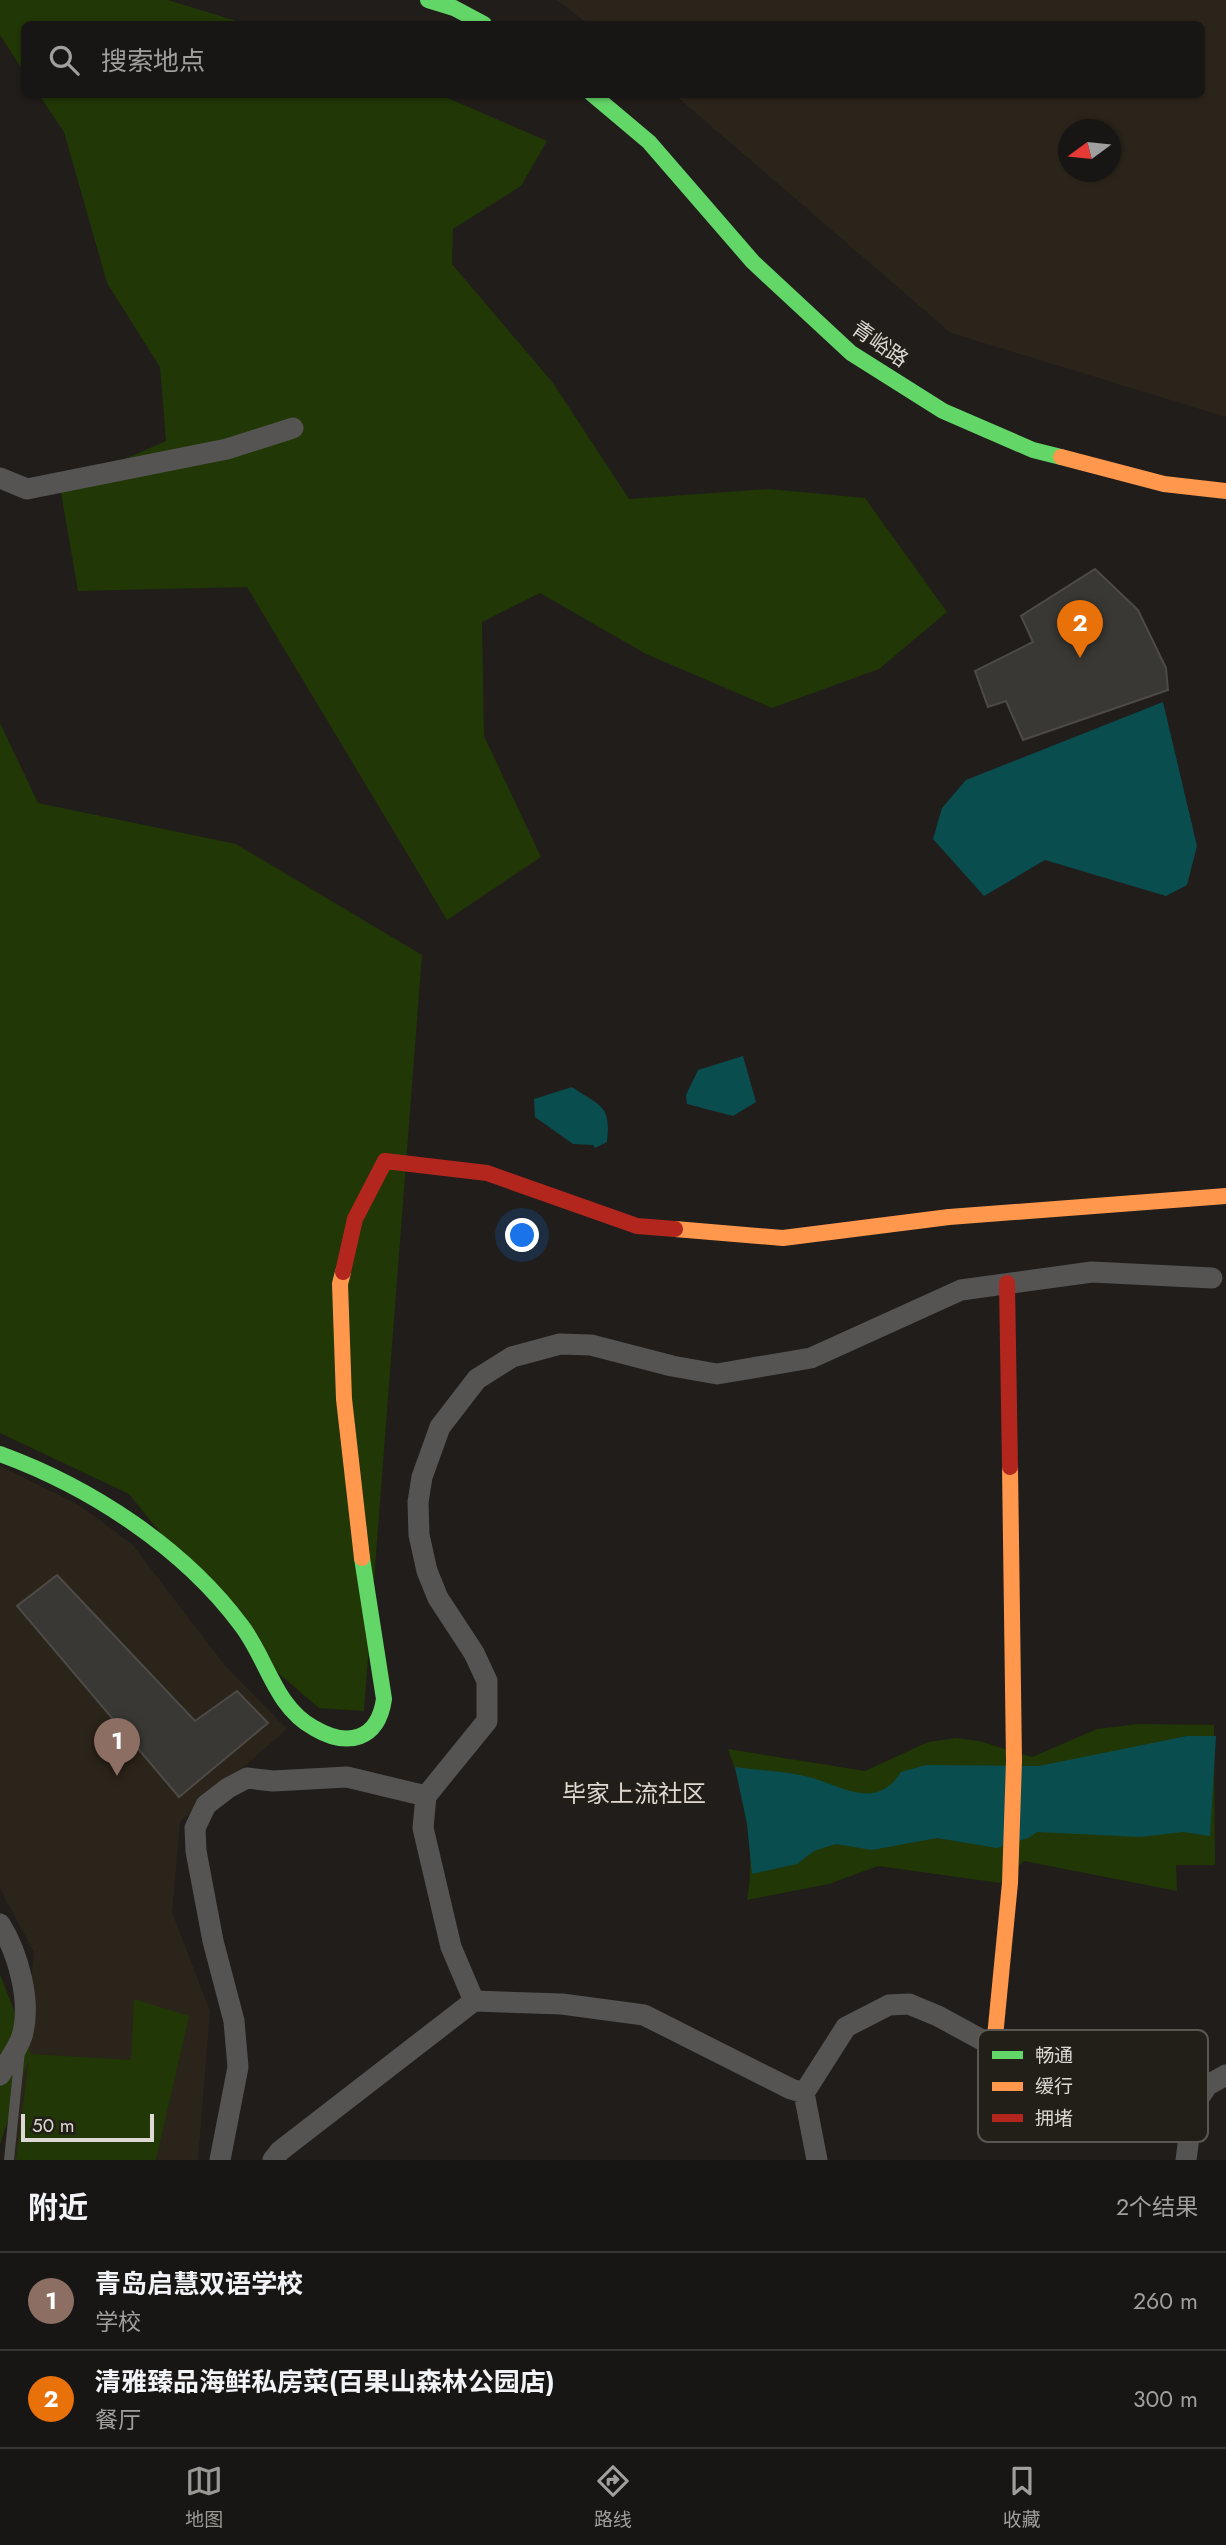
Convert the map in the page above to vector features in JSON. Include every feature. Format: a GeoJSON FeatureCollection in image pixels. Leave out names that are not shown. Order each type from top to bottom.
{"type":"FeatureCollection","features":[{"type":"Feature","properties":{"kind":"street"},"geometry":{"type":"LineString","coordinates":[[428,0],[454,8],[478,21]]}},
{"type":"Feature","properties":{"kind":"street","name":"青峪路"},"geometry":{"type":"LineString","coordinates":[[597,98],[649,142],[753,262],[862,360],[943,411],[1033,450],[1164,484],[1226,491]]}},
{"type":"Feature","properties":{"kind":"street"},"geometry":{"type":"LineString","coordinates":[[0,478],[27,489],[227,449],[293,428]]}},
{"type":"Feature","properties":{"kind":"street"},"geometry":{"type":"LineString","coordinates":[[0,1454],[52,1476],[128,1522],[211,1587],[243,1627],[279,1695],[302,1720],[322,1732],[342,1738],[365,1736],[376,1728],[384,1716],[384,1699],[358,1530],[344,1399],[340,1284],[355,1219],[385,1161],[487,1173],[637,1226],[783,1237],[950,1217],[1226,1196]]}},
{"type":"Feature","properties":{"kind":"street"},"geometry":{"type":"LineString","coordinates":[[474,2001],[452,1947],[424,1828],[426,1796],[487,1721],[487,1681],[474,1653],[434,1589],[419,1535],[418,1513],[422,1477],[440,1427],[477,1379],[512,1357],[559,1344],[591,1345],[672,1367],[717,1374],[811,1358],[961,1290],[1093,1272],[1212,1278]]}},
{"type":"Feature","properties":{"kind":"street"},"geometry":{"type":"LineString","coordinates":[[996,2030],[1010,1883],[1014,1761],[1007,1283]]}},
{"type":"Feature","properties":{"kind":"street"},"geometry":{"type":"LineString","coordinates":[[220,2160],[238,2067],[234,2021],[196,1851],[195,1828],[206,1805],[247,1778],[273,1780],[347,1777],[426,1796]]}},
{"type":"Feature","properties":{"kind":"street"},"geometry":{"type":"LineString","coordinates":[[0,1924],[8,1936],[26,1998],[22,2036],[0,2075]]}},
{"type":"Feature","properties":{"kind":"street"},"geometry":{"type":"LineString","coordinates":[[273,2160],[280,2151],[474,2001],[562,2004],[644,2015],[791,2090],[804,2093]]}},
{"type":"Feature","properties":{"kind":"street"},"geometry":{"type":"LineString","coordinates":[[817,2160],[804,2093],[846,2027],[889,2005],[909,2004],[938,2016],[978,2038]]}},
{"type":"Feature","properties":{"kind":"street"},"geometry":{"type":"LineString","coordinates":[[1186,2160],[1188,2142]]}},
{"type":"Feature","properties":{"kind":"lane"},"geometry":{"type":"LineString","coordinates":[[9,2160],[22,2036]]}},
{"type":"Feature","properties":{"kind":"shaded area"},"geometry":{"type":"Polygon","coordinates":[[[557,0],[1226,0],[1226,417],[951,333],[678,98],[1205,98],[1205,21],[584,21],[557,0]]]}},
{"type":"Feature","properties":{"kind":"shaded area"},"geometry":{"type":"Polygon","coordinates":[[[0,1466],[79,1505],[132,1544],[223,1663],[287,1729],[180,1822],[172,1912],[210,2011],[198,2160],[13,2160],[34,1952],[0,1889],[0,1466]]]}},
{"type":"Feature","properties":{"kind":"green space"},"geometry":{"type":"Polygon","coordinates":[[[0,0],[168,0],[236,21],[21,21],[21,67],[0,35],[0,0]]]}},
{"type":"Feature","properties":{"kind":"green space"},"geometry":{"type":"Polygon","coordinates":[[[41,98],[448,98],[547,141],[521,186],[453,229],[452,264],[553,383],[629,499],[769,489],[865,498],[947,612],[879,669],[772,708],[646,654],[540,593],[482,622],[484,736],[541,857],[447,920],[247,587],[78,591],[60,487],[166,441],[160,367],[107,283],[64,132],[41,98]]]}},
{"type":"Feature","properties":{"kind":"green space"},"geometry":{"type":"Polygon","coordinates":[[[0,723],[38,803],[236,844],[422,955],[364,1711],[319,1708],[263,1660],[129,1494],[0,1433],[0,723]]]}},
{"type":"Feature","properties":{"kind":"green space"},"geometry":{"type":"Polygon","coordinates":[[[1138,1724],[1214,1725],[1215,1865],[1176,1865],[1177,1891],[1024,1861],[1000,1883],[878,1866],[829,1884],[747,1900],[750,1862],[747,1824],[728,1749],[865,1771],[928,1742],[957,1738],[979,1741],[1032,1757],[1097,1729],[1138,1724]]]}},
{"type":"Feature","properties":{"kind":"green space"},"geometry":{"type":"Polygon","coordinates":[[[0,1974],[31,2054],[131,2060],[134,1999],[189,2016],[156,2160],[16,2160],[29,2059],[0,2144],[0,1974]]]}},
{"type":"Feature","properties":{"kind":"water"},"geometry":{"type":"Polygon","coordinates":[[[1163,702],[1197,846],[1187,885],[1166,896],[1045,860],[984,896],[933,839],[942,808],[966,780],[1163,702]]]}},
{"type":"Feature","properties":{"kind":"water"},"geometry":{"type":"Polygon","coordinates":[[[743,1056],[756,1102],[733,1116],[687,1104],[686,1095],[698,1070],[743,1056]]]}},
{"type":"Feature","properties":{"kind":"water"},"geometry":{"type":"Polygon","coordinates":[[[572,1087],[597,1103],[605,1113],[607,1142],[595,1148],[593,1145],[573,1144],[535,1117],[534,1099],[572,1087]]]}},
{"type":"Feature","properties":{"kind":"water"},"geometry":{"type":"Polygon","coordinates":[[[1187,1736],[1216,1736],[1210,1836],[1183,1832],[1140,1837],[1037,1832],[1028,1838],[997,1848],[937,1838],[872,1850],[836,1844],[814,1851],[797,1864],[752,1874],[747,1824],[735,1767],[800,1775],[854,1792],[867,1793],[890,1785],[901,1772],[926,1765],[1039,1766],[1187,1736]]]}},
{"type":"Feature","properties":{"kind":"building"},"geometry":{"type":"Polygon","coordinates":[[[1095,569],[1138,610],[1166,668],[1168,690],[1023,740],[1006,701],[988,707],[975,671],[1033,642],[1021,616],[1095,569]]]}},
{"type":"Feature","properties":{"kind":"building"},"geometry":{"type":"Polygon","coordinates":[[[57,1575],[195,1721],[237,1691],[268,1723],[179,1797],[17,1606],[57,1575]]]}},
{"type":"Feature","properties":{"kind":"traffic: fast"},"geometry":{"type":"LineString","coordinates":[[428,0],[454,8],[478,21]]}},
{"type":"Feature","properties":{"kind":"traffic: fast"},"geometry":{"type":"LineString","coordinates":[[597,98],[649,142],[753,262],[851,353],[943,411],[1033,450],[1061,457]]}},
{"type":"Feature","properties":{"kind":"traffic: fast"},"geometry":{"type":"LineString","coordinates":[[0,1454],[101,1502],[163,1545],[192,1570],[241,1625],[289,1707],[300,1719],[314,1728],[338,1738],[360,1736],[368,1731],[381,1713],[384,1699],[362,1558]]}},
{"type":"Feature","properties":{"kind":"traffic: slow"},"geometry":{"type":"LineString","coordinates":[[1061,457],[1164,484],[1226,491]]}},
{"type":"Feature","properties":{"kind":"traffic: slow"},"geometry":{"type":"LineString","coordinates":[[675,1229],[783,1238],[949,1217],[1226,1196]]}},
{"type":"Feature","properties":{"kind":"traffic: slow"},"geometry":{"type":"LineString","coordinates":[[343,1272],[340,1284],[344,1399],[362,1558]]}},
{"type":"Feature","properties":{"kind":"traffic: slow"},"geometry":{"type":"LineString","coordinates":[[996,2030],[1010,1883],[1014,1761],[1010,1467]]}},
{"type":"Feature","properties":{"kind":"traffic: jam"},"geometry":{"type":"LineString","coordinates":[[343,1272],[355,1219],[385,1161],[487,1173],[637,1226],[675,1229]]}},
{"type":"Feature","properties":{"kind":"traffic: jam"},"geometry":{"type":"LineString","coordinates":[[1007,1283],[1010,1467]]}},
{"type":"Feature","properties":{"kind":"place","name":"清雅臻品海鲜私房菜(百果山森林公园店)"},"geometry":{"type":"Point","coordinates":[1080,658]}},
{"type":"Feature","properties":{"kind":"place","name":"青岛启慧双语学校"},"geometry":{"type":"Point","coordinates":[117,1776]}},
{"type":"Feature","properties":{"kind":"district","name":"毕家上流社区"},"geometry":{"type":"Point","coordinates":[634,1794]}}]}
